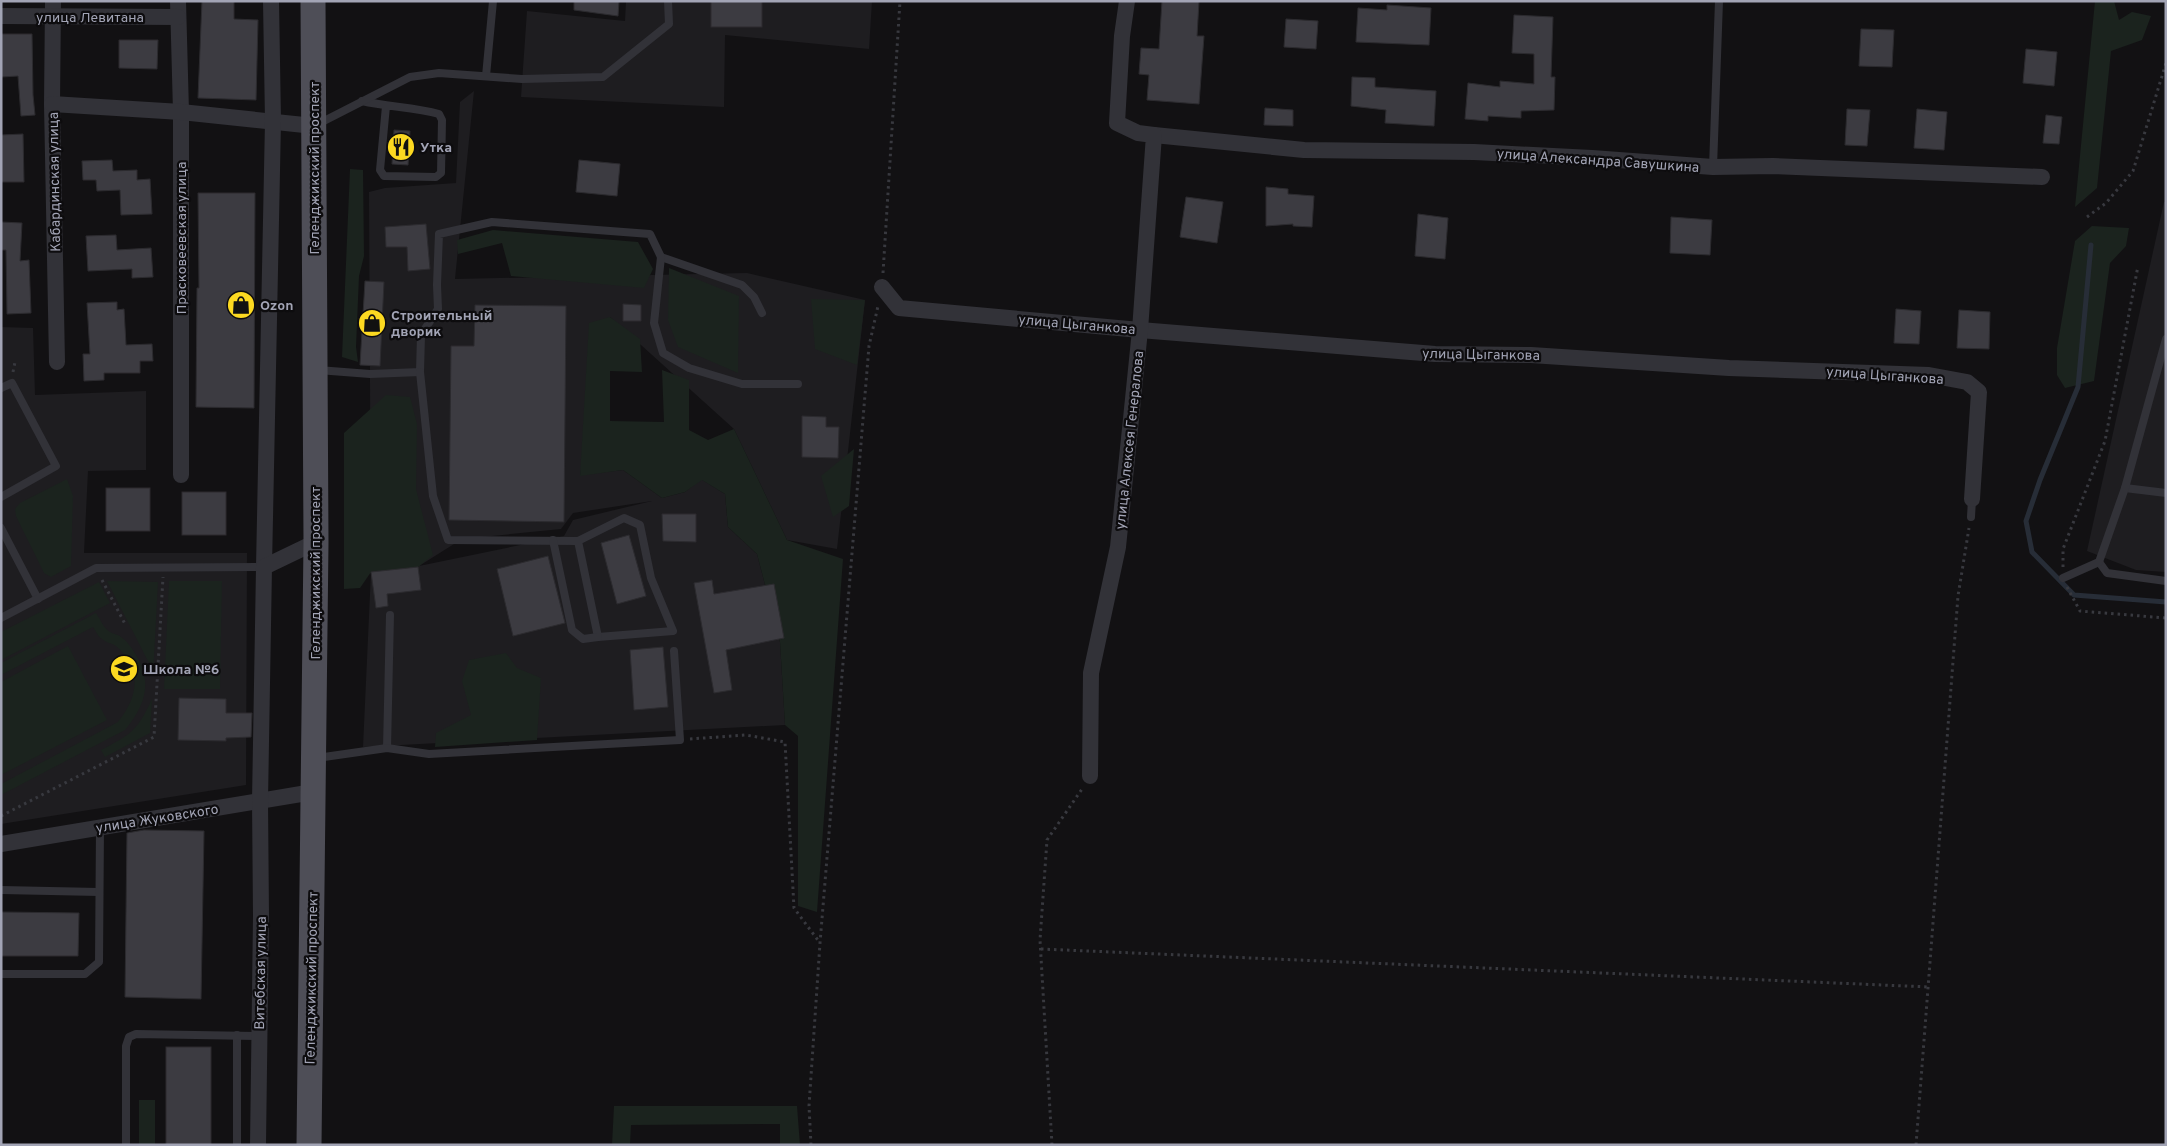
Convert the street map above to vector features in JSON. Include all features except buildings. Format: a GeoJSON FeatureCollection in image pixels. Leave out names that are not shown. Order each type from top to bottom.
{"type":"FeatureCollection","features":[{"type":"Feature","properties":{"kind":"main road","name":"Геленджикский проспект"},"geometry":{"type":"LineString","coordinates":[[309,1145],[316,542],[313,1]]}},
{"type":"Feature","properties":{"kind":"street","name":"Витебская улица"},"geometry":{"type":"LineString","coordinates":[[258,1145],[260,801],[273,121],[271,1]]}},
{"type":"Feature","properties":{"kind":"street"},"geometry":{"type":"LineString","coordinates":[[1127,1],[1122,36],[1117,123],[1138,133],[1154,135]]}},
{"type":"Feature","properties":{"kind":"street","name":"улица Левитана"},"geometry":{"type":"LineString","coordinates":[[1,16],[53,9],[178,9]]}},
{"type":"Feature","properties":{"kind":"street","name":"Кабардинская улица"},"geometry":{"type":"LineString","coordinates":[[53,9],[52,104],[57,362]]}},
{"type":"Feature","properties":{"kind":"street","name":"Прасковеевская улица"},"geometry":{"type":"LineString","coordinates":[[178,9],[181,112],[181,475]]}},
{"type":"Feature","properties":{"kind":"street"},"geometry":{"type":"LineString","coordinates":[[52,104],[181,112],[314,126]]}},
{"type":"Feature","properties":{"kind":"street","name":"улица Александра Савушкина"},"geometry":{"type":"LineString","coordinates":[[1154,135],[1304,150],[1474,152],[1713,167],[1773,166],[2042,177]]}},
{"type":"Feature","properties":{"kind":"street","name":"улица Алексея Генералова"},"geometry":{"type":"LineString","coordinates":[[1090,776],[1091,673],[1118,547],[1140,330],[1154,135]]}},
{"type":"Feature","properties":{"kind":"street","name":"улица Цыганкова"},"geometry":{"type":"LineString","coordinates":[[882,287],[899,308],[1140,330],[1436,354],[1531,355],[1729,368],[1929,375],[1966,382],[1979,392],[1972,499]]}},
{"type":"Feature","properties":{"kind":"street"},"geometry":{"type":"LineString","coordinates":[[264,567],[316,542]]}},
{"type":"Feature","properties":{"kind":"street","name":"улица Жуковского"},"geometry":{"type":"LineString","coordinates":[[1,844],[313,792]]}},
{"type":"Feature","properties":{"kind":"lane"},"geometry":{"type":"LineString","coordinates":[[486,76],[493,1]]}},
{"type":"Feature","properties":{"kind":"lane"},"geometry":{"type":"LineString","coordinates":[[314,126],[410,77],[438,73],[522,79],[603,76],[669,24],[668,1]]}},
{"type":"Feature","properties":{"kind":"lane"},"geometry":{"type":"LineString","coordinates":[[1713,167],[1719,1]]}},
{"type":"Feature","properties":{"kind":"lane"},"geometry":{"type":"LineString","coordinates":[[362,101],[439,114],[442,120],[441,173],[436,177],[384,176],[380,170],[386,106]]}},
{"type":"Feature","properties":{"kind":"lane"},"geometry":{"type":"LineString","coordinates":[[553,540],[572,630],[583,638],[673,631],[651,578],[640,526],[624,518],[578,541],[553,540],[448,540],[433,496],[420,372],[421,335],[438,309],[439,234],[492,222],[650,234],[661,257],[654,323],[663,353],[688,368],[742,384],[798,384]]}},
{"type":"Feature","properties":{"kind":"lane"},"geometry":{"type":"LineString","coordinates":[[661,257],[742,285],[754,297],[762,313]]}},
{"type":"Feature","properties":{"kind":"lane"},"geometry":{"type":"LineString","coordinates":[[2063,578],[2099,562],[2125,488],[2166,339]]}},
{"type":"Feature","properties":{"kind":"lane"},"geometry":{"type":"LineString","coordinates":[[314,370],[370,374],[420,372]]}},
{"type":"Feature","properties":{"kind":"lane"},"geometry":{"type":"LineString","coordinates":[[1,388],[12,383],[56,466],[1,497]]}},
{"type":"Feature","properties":{"kind":"lane"},"geometry":{"type":"LineString","coordinates":[[2125,488],[2166,494]]}},
{"type":"Feature","properties":{"kind":"lane"},"geometry":{"type":"LineString","coordinates":[[1971,517],[1972,499]]}},
{"type":"Feature","properties":{"kind":"lane"},"geometry":{"type":"LineString","coordinates":[[1,528],[38,599]]}},
{"type":"Feature","properties":{"kind":"lane"},"geometry":{"type":"LineString","coordinates":[[578,541],[598,637]]}},
{"type":"Feature","properties":{"kind":"lane"},"geometry":{"type":"LineString","coordinates":[[2099,562],[2106,573],[2166,581]]}},
{"type":"Feature","properties":{"kind":"lane"},"geometry":{"type":"LineString","coordinates":[[1,618],[96,568],[264,567]]}},
{"type":"Feature","properties":{"kind":"lane"},"geometry":{"type":"LineString","coordinates":[[387,748],[390,615]]}},
{"type":"Feature","properties":{"kind":"lane"},"geometry":{"type":"LineString","coordinates":[[313,759],[387,748],[429,754],[680,740],[674,651]]}},
{"type":"Feature","properties":{"kind":"lane"},"geometry":{"type":"LineString","coordinates":[[1,974],[85,974],[99,962],[100,827]]}},
{"type":"Feature","properties":{"kind":"lane"},"geometry":{"type":"LineString","coordinates":[[1,890],[99,892]]}},
{"type":"Feature","properties":{"kind":"lane"},"geometry":{"type":"LineString","coordinates":[[126,1145],[126,1046],[129,1037],[136,1034],[260,1036]]}},
{"type":"Feature","properties":{"kind":"lane"},"geometry":{"type":"LineString","coordinates":[[237,1035],[237,1145]]}},
{"type":"Feature","properties":{"kind":"path"},"geometry":{"type":"LineString","coordinates":[[811,1145],[809,1106],[820,943],[869,346],[882,287],[900,1]]}},
{"type":"Feature","properties":{"kind":"path"},"geometry":{"type":"LineString","coordinates":[[2087,217],[2106,204],[2133,171],[2166,63]]}},
{"type":"Feature","properties":{"kind":"path"},"geometry":{"type":"LineString","coordinates":[[2063,578],[2063,549],[2105,441],[2138,266]]}},
{"type":"Feature","properties":{"kind":"path"},"geometry":{"type":"LineString","coordinates":[[1916,1145],[1958,596],[1971,517]]}},
{"type":"Feature","properties":{"kind":"path"},"geometry":{"type":"LineString","coordinates":[[96,568],[124,624]]}},
{"type":"Feature","properties":{"kind":"path"},"geometry":{"type":"LineString","coordinates":[[1,816],[154,737],[163,569]]}},
{"type":"Feature","properties":{"kind":"path"},"geometry":{"type":"LineString","coordinates":[[2074,599],[2080,611],[2166,618]]}},
{"type":"Feature","properties":{"kind":"path"},"geometry":{"type":"LineString","coordinates":[[680,740],[746,735],[786,742],[794,908],[820,943]]}},
{"type":"Feature","properties":{"kind":"path"},"geometry":{"type":"LineString","coordinates":[[1052,1145],[1041,949],[1047,840],[1090,776]]}},
{"type":"Feature","properties":{"kind":"path"},"geometry":{"type":"LineString","coordinates":[[1041,949],[1929,987]]}},
{"type":"Feature","properties":{"kind":"shaded area"},"geometry":{"type":"Polygon","coordinates":[[[626,1],[872,1],[869,49],[725,35],[724,107],[521,97],[527,11],[625,21],[626,1]]]}},
{"type":"Feature","properties":{"kind":"shaded area"},"geometry":{"type":"Polygon","coordinates":[[[2095,1],[2114,1],[2119,20],[2132,12],[2151,16],[2142,40],[2111,51],[2097,188],[2075,207],[2095,1]]]}},
{"type":"Feature","properties":{"kind":"shaded area"},"geometry":{"type":"Polygon","coordinates":[[[474,91],[455,279],[747,273],[865,300],[837,549],[787,540],[734,429],[610,317],[580,475],[623,470],[662,498],[685,492],[701,479],[725,494],[728,527],[757,554],[780,642],[785,725],[363,747],[371,572],[369,192],[385,188],[456,183],[460,102],[474,91]],[[652,501],[573,513],[561,529],[462,539],[419,566],[564,536],[573,520],[652,501]]]}},
{"type":"Feature","properties":{"kind":"shaded area"},"geometry":{"type":"Polygon","coordinates":[[[350,169],[363,170],[364,256],[359,276],[356,347],[358,362],[342,357],[350,169]]]}},
{"type":"Feature","properties":{"kind":"shaded area"},"geometry":{"type":"Polygon","coordinates":[[[2164,202],[2166,202],[2166,572],[2136,570],[2087,551],[2164,202]]]}},
{"type":"Feature","properties":{"kind":"shaded area"},"geometry":{"type":"Polygon","coordinates":[[[2092,226],[2129,228],[2126,246],[2110,263],[2094,381],[2065,388],[2057,375],[2057,348],[2075,241],[2092,226]]]}},
{"type":"Feature","properties":{"kind":"shaded area"},"geometry":{"type":"Polygon","coordinates":[[[493,230],[638,242],[653,269],[644,288],[511,276],[502,243],[458,254],[457,240],[493,230]]]}},
{"type":"Feature","properties":{"kind":"shaded area"},"geometry":{"type":"Polygon","coordinates":[[[669,268],[739,296],[738,373],[678,347],[668,320],[669,268]]]}},
{"type":"Feature","properties":{"kind":"shaded area"},"geometry":{"type":"Polygon","coordinates":[[[811,299],[865,300],[857,365],[815,349],[811,299]]]}},
{"type":"Feature","properties":{"kind":"shaded area"},"geometry":{"type":"Polygon","coordinates":[[[610,317],[640,339],[642,372],[610,371],[610,421],[664,422],[662,370],[689,380],[689,430],[708,440],[734,429],[787,540],[843,559],[817,912],[798,906],[798,736],[785,725],[780,642],[757,554],[728,527],[725,494],[702,480],[685,492],[662,498],[623,470],[580,476],[589,323],[610,317]]]}},
{"type":"Feature","properties":{"kind":"shaded area","name":"Школа №6"},"geometry":{"type":"Polygon","coordinates":[[[1,327],[33,328],[35,395],[146,391],[146,470],[88,471],[84,553],[247,553],[246,785],[1,824],[1,327]]]}},
{"type":"Feature","properties":{"kind":"shaded area"},"geometry":{"type":"Polygon","coordinates":[[[386,395],[410,397],[417,424],[416,489],[433,555],[418,567],[371,572],[360,588],[344,589],[344,433],[386,395]]]}},
{"type":"Feature","properties":{"kind":"shaded area"},"geometry":{"type":"Polygon","coordinates":[[[854,449],[849,506],[833,517],[821,476],[854,449]]]}},
{"type":"Feature","properties":{"kind":"shaded area"},"geometry":{"type":"Polygon","coordinates":[[[67,479],[73,496],[71,566],[51,577],[44,573],[16,516],[15,509],[20,503],[67,479]]]}},
{"type":"Feature","properties":{"kind":"shaded area"},"geometry":{"type":"Polygon","coordinates":[[[107,581],[158,582],[153,676],[150,665],[107,581]]]}},
{"type":"Feature","properties":{"kind":"shaded area"},"geometry":{"type":"Polygon","coordinates":[[[169,581],[222,581],[220,689],[164,689],[169,581]]]}},
{"type":"Feature","properties":{"kind":"shaded area"},"geometry":{"type":"Polygon","coordinates":[[[99,582],[110,603],[1,660],[1,632],[99,582]]]}},
{"type":"Feature","properties":{"kind":"shaded area"},"geometry":{"type":"Polygon","coordinates":[[[96,613],[108,631],[120,636],[127,643],[141,665],[145,685],[142,703],[138,712],[125,730],[1,795],[1,784],[118,722],[130,703],[135,683],[131,664],[116,646],[101,638],[93,627],[1,675],[1,663],[96,613]]]}},
{"type":"Feature","properties":{"kind":"shaded area"},"geometry":{"type":"Polygon","coordinates":[[[68,646],[107,720],[1,775],[1,682],[68,646]]]}},
{"type":"Feature","properties":{"kind":"shaded area"},"geometry":{"type":"Polygon","coordinates":[[[506,653],[517,668],[541,678],[537,740],[435,747],[436,733],[471,715],[462,681],[469,660],[506,653]]]}},
{"type":"Feature","properties":{"kind":"shaded area"},"geometry":{"type":"Polygon","coordinates":[[[152,699],[150,733],[105,757],[101,750],[120,740],[137,725],[152,699]]]}},
{"type":"Feature","properties":{"kind":"shaded area"},"geometry":{"type":"Polygon","coordinates":[[[139,1100],[155,1100],[155,1145],[139,1145],[139,1100]]]}},
{"type":"Feature","properties":{"kind":"shaded area"},"geometry":{"type":"Polygon","coordinates":[[[614,1106],[797,1106],[800,1145],[780,1145],[780,1124],[631,1125],[630,1145],[612,1145],[614,1106]]]}},
{"type":"Feature","properties":{"kind":"waterway"},"geometry":{"type":"LineString","coordinates":[[2091,245],[2078,387],[2040,480],[2026,521],[2032,552],[2074,595],[2166,602]]}},
{"type":"Feature","properties":{"kind":"place","name":"Утка"},"geometry":{"type":"Point","coordinates":[401,147]}},
{"type":"Feature","properties":{"kind":"place","name":"Ozon"},"geometry":{"type":"Point","coordinates":[241,305]}},
{"type":"Feature","properties":{"kind":"place","name":"Строительный дворик"},"geometry":{"type":"Point","coordinates":[372,323]}},
{"type":"Feature","properties":{"kind":"place","name":"Школа №6"},"geometry":{"type":"Point","coordinates":[124,669]}}]}
